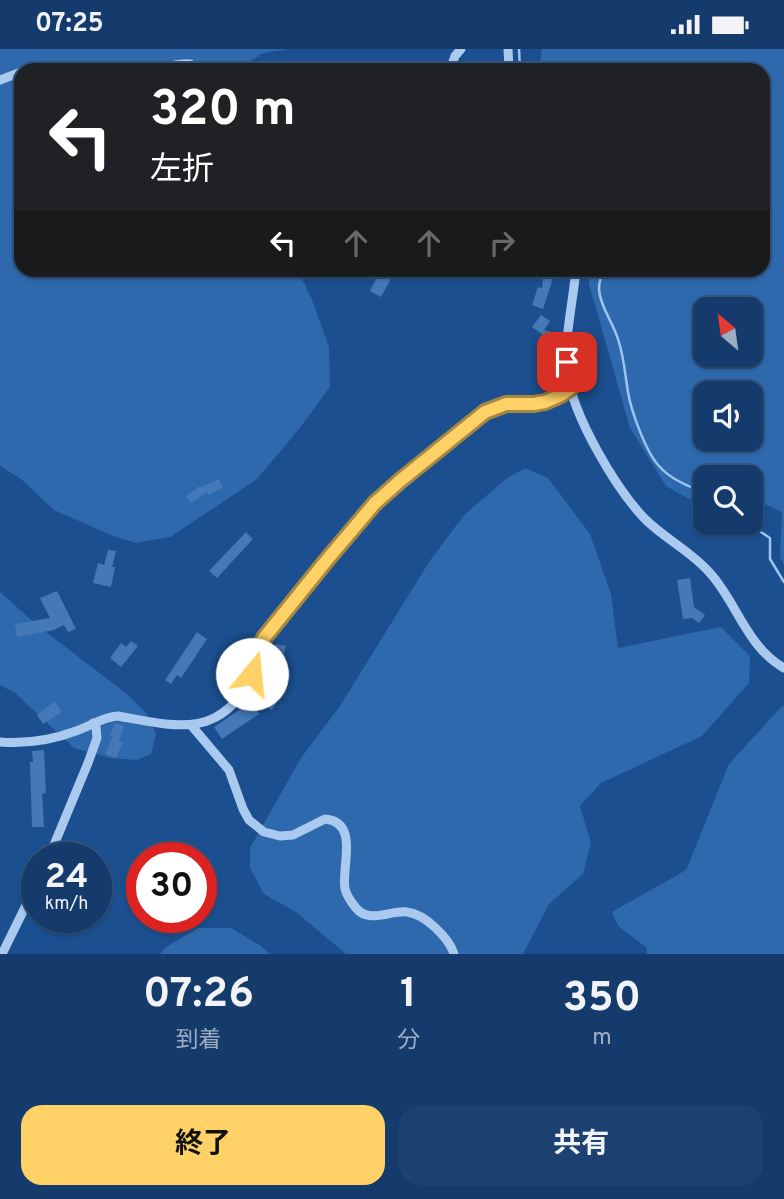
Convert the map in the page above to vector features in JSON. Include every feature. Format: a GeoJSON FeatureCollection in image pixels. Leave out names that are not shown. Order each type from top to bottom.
{"type":"FeatureCollection","features":[{"type":"Feature","properties":{"kind":"street"},"geometry":{"type":"LineString","coordinates":[[575,277],[569,320],[568,376],[580,416],[591,438],[628,498],[644,517],[698,560],[712,575],[760,648],[784,668]]}},
{"type":"Feature","properties":{"kind":"street"},"geometry":{"type":"LineString","coordinates":[[0,742],[28,743],[61,736],[108,717],[191,725],[214,719],[229,710],[252,674],[264,638],[367,513],[401,480],[485,412],[506,404],[545,402],[571,388]]}},
{"type":"Feature","properties":{"kind":"street"},"geometry":{"type":"LineString","coordinates":[[55,842],[97,738],[93,723]]}},
{"type":"Feature","properties":{"kind":"street"},"geometry":{"type":"LineString","coordinates":[[191,725],[229,771],[241,804],[252,823],[264,832],[280,836],[293,835],[324,819],[333,821],[348,841],[345,887],[347,896],[358,911],[374,916],[399,912],[415,914],[444,935],[454,954]]}},
{"type":"Feature","properties":{"kind":"street"},"geometry":{"type":"LineString","coordinates":[[2,954],[21,915]]}},
{"type":"Feature","properties":{"kind":"shaded area"},"geometry":{"type":"Polygon","coordinates":[[[0,49],[289,49],[263,53],[247,63],[14,63],[14,277],[301,277],[329,347],[330,387],[257,479],[170,537],[136,543],[113,536],[54,510],[21,479],[0,466],[0,49]]]}},
{"type":"Feature","properties":{"kind":"shaded area"},"geometry":{"type":"Polygon","coordinates":[[[542,49],[784,49],[784,565],[780,557],[782,512],[763,503],[763,465],[693,465],[691,500],[666,486],[630,428],[589,277],[770,277],[770,63],[540,63],[542,49]]]}},
{"type":"Feature","properties":{"kind":"shaded area"},"geometry":{"type":"Polygon","coordinates":[[[525,468],[548,478],[590,534],[611,594],[618,648],[721,627],[750,656],[749,683],[702,736],[601,783],[580,806],[591,843],[583,874],[549,904],[523,954],[346,954],[296,912],[264,894],[250,868],[250,848],[301,758],[340,706],[429,562],[464,515],[506,479],[525,468]]]}},
{"type":"Feature","properties":{"kind":"shaded area"},"geometry":{"type":"Polygon","coordinates":[[[0,592],[38,626],[127,694],[146,713],[156,734],[151,754],[137,760],[110,758],[74,748],[15,693],[0,685],[0,592]]]}},
{"type":"Feature","properties":{"kind":"shaded area"},"geometry":{"type":"Polygon","coordinates":[[[783,705],[784,954],[647,954],[647,948],[618,926],[612,912],[686,870],[729,764],[783,705]]]}},
{"type":"Feature","properties":{"kind":"shaded area"},"geometry":{"type":"Polygon","coordinates":[[[217,928],[231,928],[270,954],[160,954],[190,933],[217,933],[217,928]]]}},
{"type":"Feature","properties":{"kind":"building"},"geometry":{"type":"Polygon","coordinates":[[[377,277],[392,277],[381,297],[370,291],[377,277]]]}},
{"type":"Feature","properties":{"kind":"building"},"geometry":{"type":"Polygon","coordinates":[[[543,277],[558,277],[553,278],[543,309],[532,305],[538,287],[542,288],[543,277]]]}},
{"type":"Feature","properties":{"kind":"building"},"geometry":{"type":"Polygon","coordinates":[[[541,315],[550,321],[544,330],[560,334],[554,354],[546,351],[550,340],[532,327],[541,315]]]}},
{"type":"Feature","properties":{"kind":"building"},"geometry":{"type":"Polygon","coordinates":[[[219,479],[223,488],[208,495],[207,492],[191,503],[186,496],[200,486],[219,479]]]}},
{"type":"Feature","properties":{"kind":"building"},"geometry":{"type":"Polygon","coordinates":[[[246,532],[253,539],[217,578],[209,571],[246,532]]]}},
{"type":"Feature","properties":{"kind":"building"},"geometry":{"type":"Polygon","coordinates":[[[108,550],[116,551],[111,587],[93,583],[98,563],[104,565],[108,550]]]}},
{"type":"Feature","properties":{"kind":"building"},"geometry":{"type":"Polygon","coordinates":[[[690,578],[694,607],[705,615],[699,623],[692,618],[683,619],[677,580],[690,578]]]}},
{"type":"Feature","properties":{"kind":"building"},"geometry":{"type":"Polygon","coordinates":[[[57,591],[76,629],[68,632],[64,625],[54,630],[17,637],[15,624],[50,618],[40,598],[57,591]]]}},
{"type":"Feature","properties":{"kind":"building"},"geometry":{"type":"Polygon","coordinates":[[[197,632],[207,639],[181,678],[177,675],[171,684],[165,680],[197,632]]]}},
{"type":"Feature","properties":{"kind":"building"},"geometry":{"type":"Polygon","coordinates":[[[131,641],[138,646],[121,667],[110,658],[121,643],[126,647],[131,641]]]}},
{"type":"Feature","properties":{"kind":"building"},"geometry":{"type":"Polygon","coordinates":[[[276,644],[286,646],[272,702],[276,704],[272,710],[248,696],[252,689],[256,692],[259,679],[268,681],[276,644]]]}},
{"type":"Feature","properties":{"kind":"building"},"geometry":{"type":"Polygon","coordinates":[[[55,701],[62,712],[43,724],[37,715],[55,701]]]}},
{"type":"Feature","properties":{"kind":"building"},"geometry":{"type":"Polygon","coordinates":[[[251,702],[259,714],[222,739],[214,727],[251,702]]]}},
{"type":"Feature","properties":{"kind":"building"},"geometry":{"type":"Polygon","coordinates":[[[115,723],[124,726],[119,741],[123,742],[116,758],[105,754],[115,723]]]}},
{"type":"Feature","properties":{"kind":"building"},"geometry":{"type":"Polygon","coordinates":[[[44,750],[44,827],[32,827],[30,762],[33,762],[32,751],[44,750]]]}},
{"type":"Feature","properties":{"kind":"waterway"},"geometry":{"type":"LineString","coordinates":[[519,49],[520,63]]}},
{"type":"Feature","properties":{"kind":"waterway"},"geometry":{"type":"LineString","coordinates":[[602,277],[600,295],[618,339],[630,400],[644,441],[654,460],[664,471],[693,488]]}},
{"type":"Feature","properties":{"kind":"waterway"},"geometry":{"type":"LineString","coordinates":[[763,533],[770,538],[770,559],[784,582]]}},
{"type":"Feature","properties":{"kind":"route"},"geometry":{"type":"LineString","coordinates":[[252,674],[264,638],[375,503],[485,412],[500,405],[545,402],[571,388],[567,362]]}}]}
